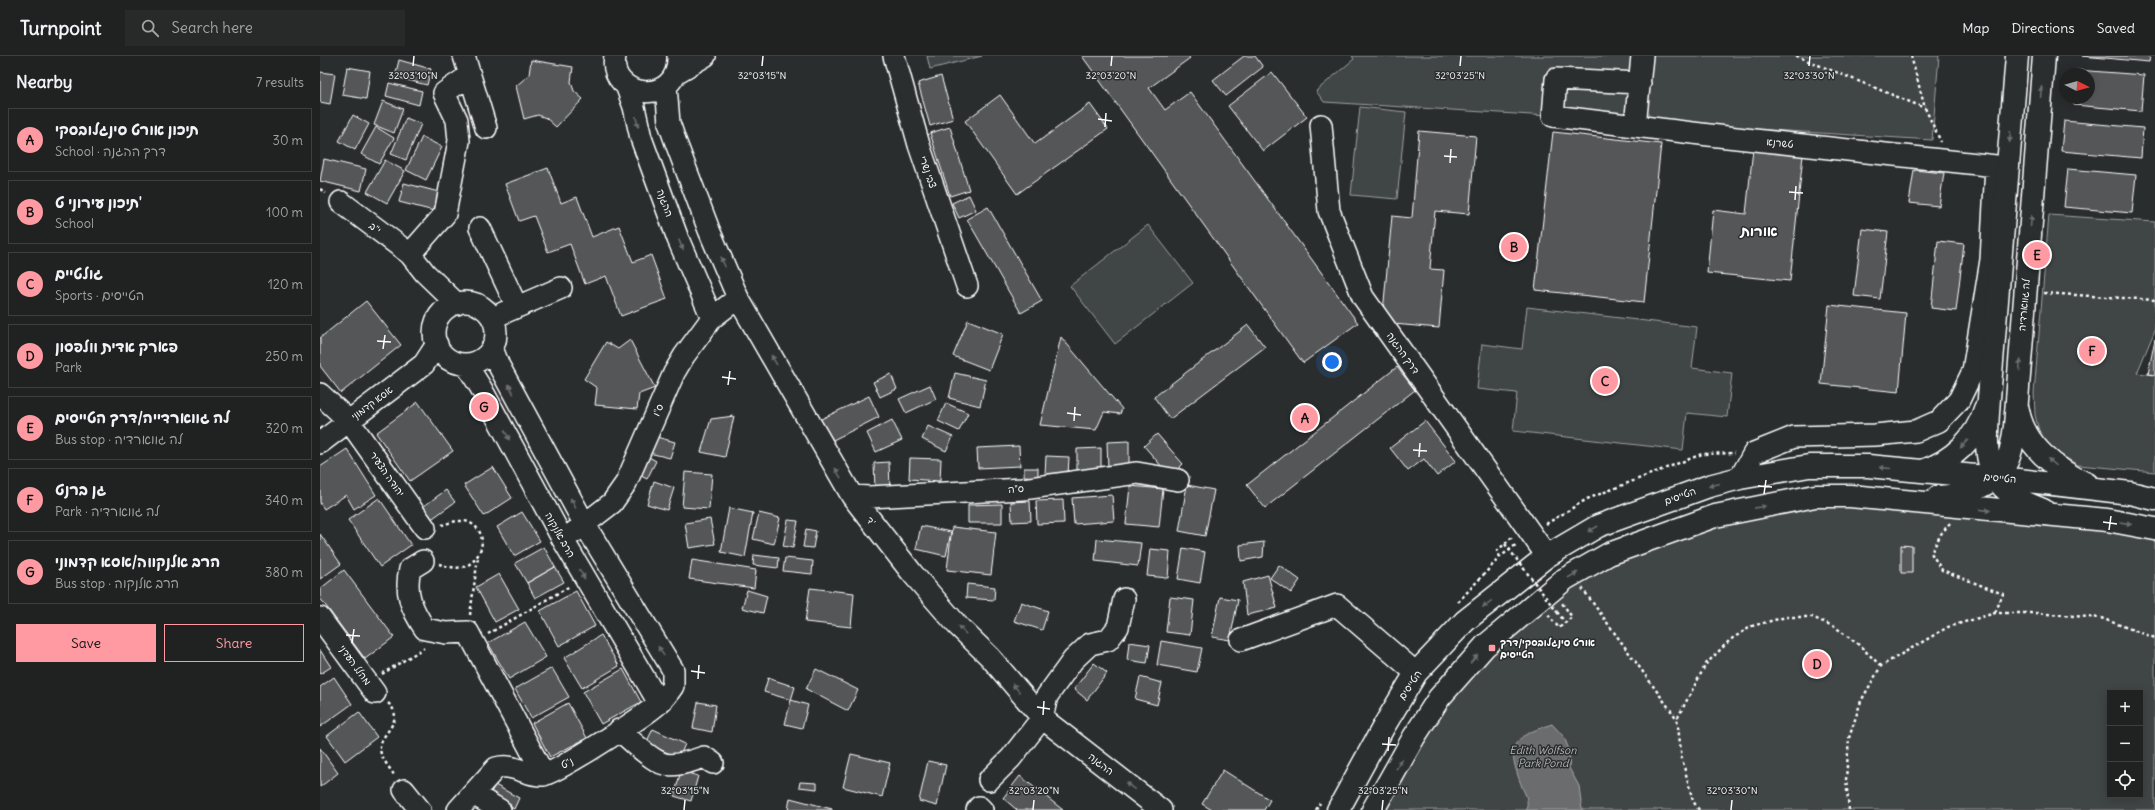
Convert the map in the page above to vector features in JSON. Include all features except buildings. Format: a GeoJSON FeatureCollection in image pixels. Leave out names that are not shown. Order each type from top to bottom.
{"type":"FeatureCollection","features":[{"type":"Feature","properties":{"kind":"main road"},"geometry":{"type":"LineString","coordinates":[[2016,56],[2002,168],[1987,453],[1994,478],[2008,492],[2029,504],[2059,516]]}},
{"type":"Feature","properties":{"kind":"main road","name":"לה גווארדיה"},"geometry":{"type":"LineString","coordinates":[[1890,500],[1956,496],[1972,490],[1994,478],[2005,466],[2010,452],[2016,404],[2044,56]]}},
{"type":"Feature","properties":{"kind":"main road"},"geometry":{"type":"LineString","coordinates":[[1923,471],[1946,461],[1966,443],[1980,423],[1989,398]]}},
{"type":"Feature","properties":{"kind":"main road"},"geometry":{"type":"LineString","coordinates":[[2016,404],[2022,426],[2032,443],[2041,453],[2066,474],[2097,489]]}},
{"type":"Feature","properties":{"kind":"main road","name":"הטייסים"},"geometry":{"type":"LineString","coordinates":[[1338,810],[1384,726],[1416,673],[1465,621],[1547,556],[1598,526],[1709,486],[1740,478],[1809,466],[1868,466],[1923,471],[2097,489],[2155,499]]}},
{"type":"Feature","properties":{"kind":"main road"},"geometry":{"type":"LineString","coordinates":[[1373,810],[1414,737],[1439,698],[1485,646],[1572,575],[1609,554],[1715,516],[1815,496],[1850,496],[2107,520],[2155,529]]}},
{"type":"Feature","properties":{"kind":"street","name":"ההגנה"},"geometry":{"type":"LineString","coordinates":[[615,56],[615,69],[619,78],[626,85],[634,107],[646,153],[678,239],[712,318]]}},
{"type":"Feature","properties":{"kind":"street"},"geometry":{"type":"LineString","coordinates":[[626,85],[644,93],[652,92],[673,72],[705,56]]}},
{"type":"Feature","properties":{"kind":"street","name":"צבי נשרי"},"geometry":{"type":"LineString","coordinates":[[894,56],[919,144],[967,286]]}},
{"type":"Feature","properties":{"kind":"street"},"geometry":{"type":"LineString","coordinates":[[1635,126],[1642,56]]}},
{"type":"Feature","properties":{"kind":"street"},"geometry":{"type":"LineString","coordinates":[[467,65],[486,128]]}},
{"type":"Feature","properties":{"kind":"street"},"geometry":{"type":"LineString","coordinates":[[450,308],[410,254],[445,214],[459,141],[457,120],[444,93],[467,65]]}},
{"type":"Feature","properties":{"kind":"street"},"geometry":{"type":"LineString","coordinates":[[673,72],[669,122],[709,230],[738,298]]}},
{"type":"Feature","properties":{"kind":"street","name":"טשרנא"},"geometry":{"type":"LineString","coordinates":[[1640,83],[1556,79],[1553,116],[2002,168]]}},
{"type":"Feature","properties":{"kind":"street","name":"דרך ההגנה"},"geometry":{"type":"LineString","coordinates":[[1321,125],[1329,211],[1363,297],[1547,556]]}},
{"type":"Feature","properties":{"kind":"street"},"geometry":{"type":"LineString","coordinates":[[1740,478],[1754,453],[1794,437],[1875,435],[1916,431],[1939,421],[1958,400],[1973,371],[1976,356],[1991,260],[2002,168]]}},
{"type":"Feature","properties":{"kind":"street","name":"י\"ב"},"geometry":{"type":"LineString","coordinates":[[341,202],[410,254]]}},
{"type":"Feature","properties":{"kind":"street"},"geometry":{"type":"LineString","coordinates":[[480,228],[517,307]]}},
{"type":"Feature","properties":{"kind":"street"},"geometry":{"type":"LineString","coordinates":[[492,318],[561,288]]}},
{"type":"Feature","properties":{"kind":"street","name":"ס\"ו"},"geometry":{"type":"LineString","coordinates":[[585,525],[612,503],[626,483],[674,373],[702,329],[712,318],[738,298]]}},
{"type":"Feature","properties":{"kind":"street","name":"ד'"},"geometry":{"type":"LineString","coordinates":[[738,298],[852,496],[912,573],[958,626],[990,657],[1042,718]]}},
{"type":"Feature","properties":{"kind":"street"},"geometry":{"type":"LineString","coordinates":[[466,302],[476,304],[485,310],[492,318],[496,333],[492,348],[486,357],[477,362],[450,356],[434,333],[436,323],[450,308],[466,302]]}},
{"type":"Feature","properties":{"kind":"street"},"geometry":{"type":"LineString","coordinates":[[492,348],[499,366],[585,525],[562,540]]}},
{"type":"Feature","properties":{"kind":"street","name":"אסא קדמוני"},"geometry":{"type":"LineString","coordinates":[[320,442],[424,364],[450,356]]}},
{"type":"Feature","properties":{"kind":"street","name":"הרב אלנקוה"},"geometry":{"type":"LineString","coordinates":[[450,356],[482,388],[562,540],[659,703]]}},
{"type":"Feature","properties":{"kind":"street","name":"יהודה הצעיר"},"geometry":{"type":"LineString","coordinates":[[320,394],[349,421],[425,528]]}},
{"type":"Feature","properties":{"kind":"street","name":"ס\"ה"},"geometry":{"type":"LineString","coordinates":[[852,496],[869,497],[1023,489],[1137,473],[1178,480]]}},
{"type":"Feature","properties":{"kind":"street","name":"נ\"ט"},"geometry":{"type":"LineString","coordinates":[[544,775],[572,761],[659,703],[673,686],[673,670],[585,525]]}},
{"type":"Feature","properties":{"kind":"street"},"geometry":{"type":"LineString","coordinates":[[422,561],[410,569],[408,593],[414,613],[425,629],[446,634],[470,637],[544,775]]}},
{"type":"Feature","properties":{"kind":"street"},"geometry":{"type":"LineString","coordinates":[[989,780],[1012,758],[1042,718],[1047,696],[1073,660],[1090,644],[1108,640],[1118,628],[1124,599]]}},
{"type":"Feature","properties":{"kind":"street"},"geometry":{"type":"LineString","coordinates":[[1241,640],[1337,605],[1416,673]]}},
{"type":"Feature","properties":{"kind":"street","name":"מהלל העדני"},"geometry":{"type":"LineString","coordinates":[[320,618],[372,688]]}},
{"type":"Feature","properties":{"kind":"street","name":"ההגנה"},"geometry":{"type":"LineString","coordinates":[[1042,718],[1161,810]]}},
{"type":"Feature","properties":{"kind":"street"},"geometry":{"type":"LineString","coordinates":[[619,730],[662,763],[678,764],[704,757],[713,763]]}},
{"type":"Feature","properties":{"kind":"street"},"geometry":{"type":"LineString","coordinates":[[458,810],[496,768],[513,767],[527,773],[544,775]]}},
{"type":"Feature","properties":{"kind":"street"},"geometry":{"type":"LineString","coordinates":[[404,790],[420,810]]}},
{"type":"Feature","properties":{"kind":"street"},"geometry":{"type":"LineString","coordinates":[[473,794],[500,810]]}},
{"type":"Feature","properties":{"kind":"street"},"geometry":{"type":"LineString","coordinates":[[977,810],[979,807],[982,810]]}},
{"type":"Feature","properties":{"kind":"path"},"geometry":{"type":"LineString","coordinates":[[1796,56],[1925,108]]}},
{"type":"Feature","properties":{"kind":"path"},"geometry":{"type":"LineString","coordinates":[[1911,56],[1925,108],[1950,161]]}},
{"type":"Feature","properties":{"kind":"path"},"geometry":{"type":"LineString","coordinates":[[2025,292],[2155,300]]}},
{"type":"Feature","properties":{"kind":"path"},"geometry":{"type":"LineString","coordinates":[[447,523],[460,521],[472,524],[481,535],[483,546],[478,556],[470,637]]}},
{"type":"Feature","properties":{"kind":"path"},"geometry":{"type":"LineString","coordinates":[[1941,534],[1931,553],[1942,570],[2003,594],[1995,613]]}},
{"type":"Feature","properties":{"kind":"path"},"geometry":{"type":"LineString","coordinates":[[1500,557],[1497,551],[1511,538]]}},
{"type":"Feature","properties":{"kind":"path"},"geometry":{"type":"LineString","coordinates":[[1505,544],[1565,622]]}},
{"type":"Feature","properties":{"kind":"path"},"geometry":{"type":"LineString","coordinates":[[422,561],[452,568],[463,567],[478,556]]}},
{"type":"Feature","properties":{"kind":"path"},"geometry":{"type":"LineString","coordinates":[[1572,575],[1677,719],[1682,760],[1693,801],[1699,810]]}},
{"type":"Feature","properties":{"kind":"path"},"geometry":{"type":"LineString","coordinates":[[470,637],[584,577]]}},
{"type":"Feature","properties":{"kind":"path"},"geometry":{"type":"LineString","coordinates":[[1548,615],[1559,628],[1572,617],[1562,603]]}},
{"type":"Feature","properties":{"kind":"path"},"geometry":{"type":"LineString","coordinates":[[1849,810],[1846,780],[1849,738],[1861,701],[1881,666],[1948,627],[1995,613],[2035,613],[2102,618],[2155,638]]}},
{"type":"Feature","properties":{"kind":"path"},"geometry":{"type":"LineString","coordinates":[[1677,719],[1706,664],[1730,640],[1752,626],[1786,617],[1812,617],[1835,627],[1859,645],[1881,666]]}},
{"type":"Feature","properties":{"kind":"path"},"geometry":{"type":"LineString","coordinates":[[404,790],[379,750],[380,742],[394,722],[394,715],[390,704],[372,688],[446,634]]}},
{"type":"Feature","properties":{"kind":"shaded area"},"geometry":{"type":"Polygon","coordinates":[[[927,56],[982,56],[930,69],[927,56]]]}},
{"type":"Feature","properties":{"kind":"shaded area"},"geometry":{"type":"Polygon","coordinates":[[[1352,56],[1939,56],[1932,140],[1324,102],[1316,91],[1354,59],[1352,56]]]}},
{"type":"Feature","properties":{"kind":"shaded area"},"geometry":{"type":"Polygon","coordinates":[[[1360,107],[1406,112],[1397,199],[1351,195],[1360,107]]]}},
{"type":"Feature","properties":{"kind":"shaded area"},"geometry":{"type":"Polygon","coordinates":[[[2049,215],[2155,222],[2155,330],[2137,373],[2155,375],[2155,472],[2078,465],[2058,453],[2040,435],[2035,415],[2034,393],[2049,215]]]}},
{"type":"Feature","properties":{"kind":"shaded area"},"geometry":{"type":"Polygon","coordinates":[[[1148,225],[1193,283],[1115,344],[1070,286],[1148,225]]]}},
{"type":"Feature","properties":{"kind":"shaded area"},"geometry":{"type":"Polygon","coordinates":[[[1527,307],[1697,327],[1692,368],[1732,373],[1727,417],[1687,413],[1683,450],[1513,431],[1517,393],[1477,389],[1482,344],[1522,349],[1527,307]]]}},
{"type":"Feature","properties":{"kind":"shaded area"},"geometry":{"type":"Polygon","coordinates":[[[1812,501],[2100,528],[2155,539],[2155,810],[1380,810],[1445,698],[1507,634],[1607,561],[1717,521],[1812,501]]]}},
{"type":"Feature","properties":{"kind":"water","name":"Edith Wolfson Park Pond"},"geometry":{"type":"Polygon","coordinates":[[[1552,724],[1564,737],[1570,752],[1569,768],[1579,786],[1582,810],[1526,810],[1527,798],[1514,761],[1513,752],[1515,745],[1527,734],[1552,724]]]}},
{"type":"Feature","properties":{"kind":"place","name":"תיכון עירוני ט'"},"geometry":{"type":"Point","coordinates":[1514,247]}},
{"type":"Feature","properties":{"kind":"place","name":"לה גווארדייה/דרך הטייסים"},"geometry":{"type":"Point","coordinates":[2037,255]}},
{"type":"Feature","properties":{"kind":"place","name":"גן ברנט"},"geometry":{"type":"Point","coordinates":[2092,351]}},
{"type":"Feature","properties":{"kind":"place","name":"גולטיים"},"geometry":{"type":"Point","coordinates":[1605,381]}},
{"type":"Feature","properties":{"kind":"place","name":"הרב אלנקווה/אסא קדמוני"},"geometry":{"type":"Point","coordinates":[484,407]}},
{"type":"Feature","properties":{"kind":"place","name":"תיכון אורט סינגלובסקי"},"geometry":{"type":"Point","coordinates":[1305,418]}},
{"type":"Feature","properties":{"kind":"place","name":"אורט סינגלובסקי/דרך הטייסים"},"geometry":{"type":"Point","coordinates":[1492,648]}},
{"type":"Feature","properties":{"kind":"place","name":"פארק אדית וולפסון"},"geometry":{"type":"Point","coordinates":[1817,664]}},
{"type":"Feature","properties":{"kind":"district","name":"אורות"},"geometry":{"type":"Point","coordinates":[1759,231]}}]}
